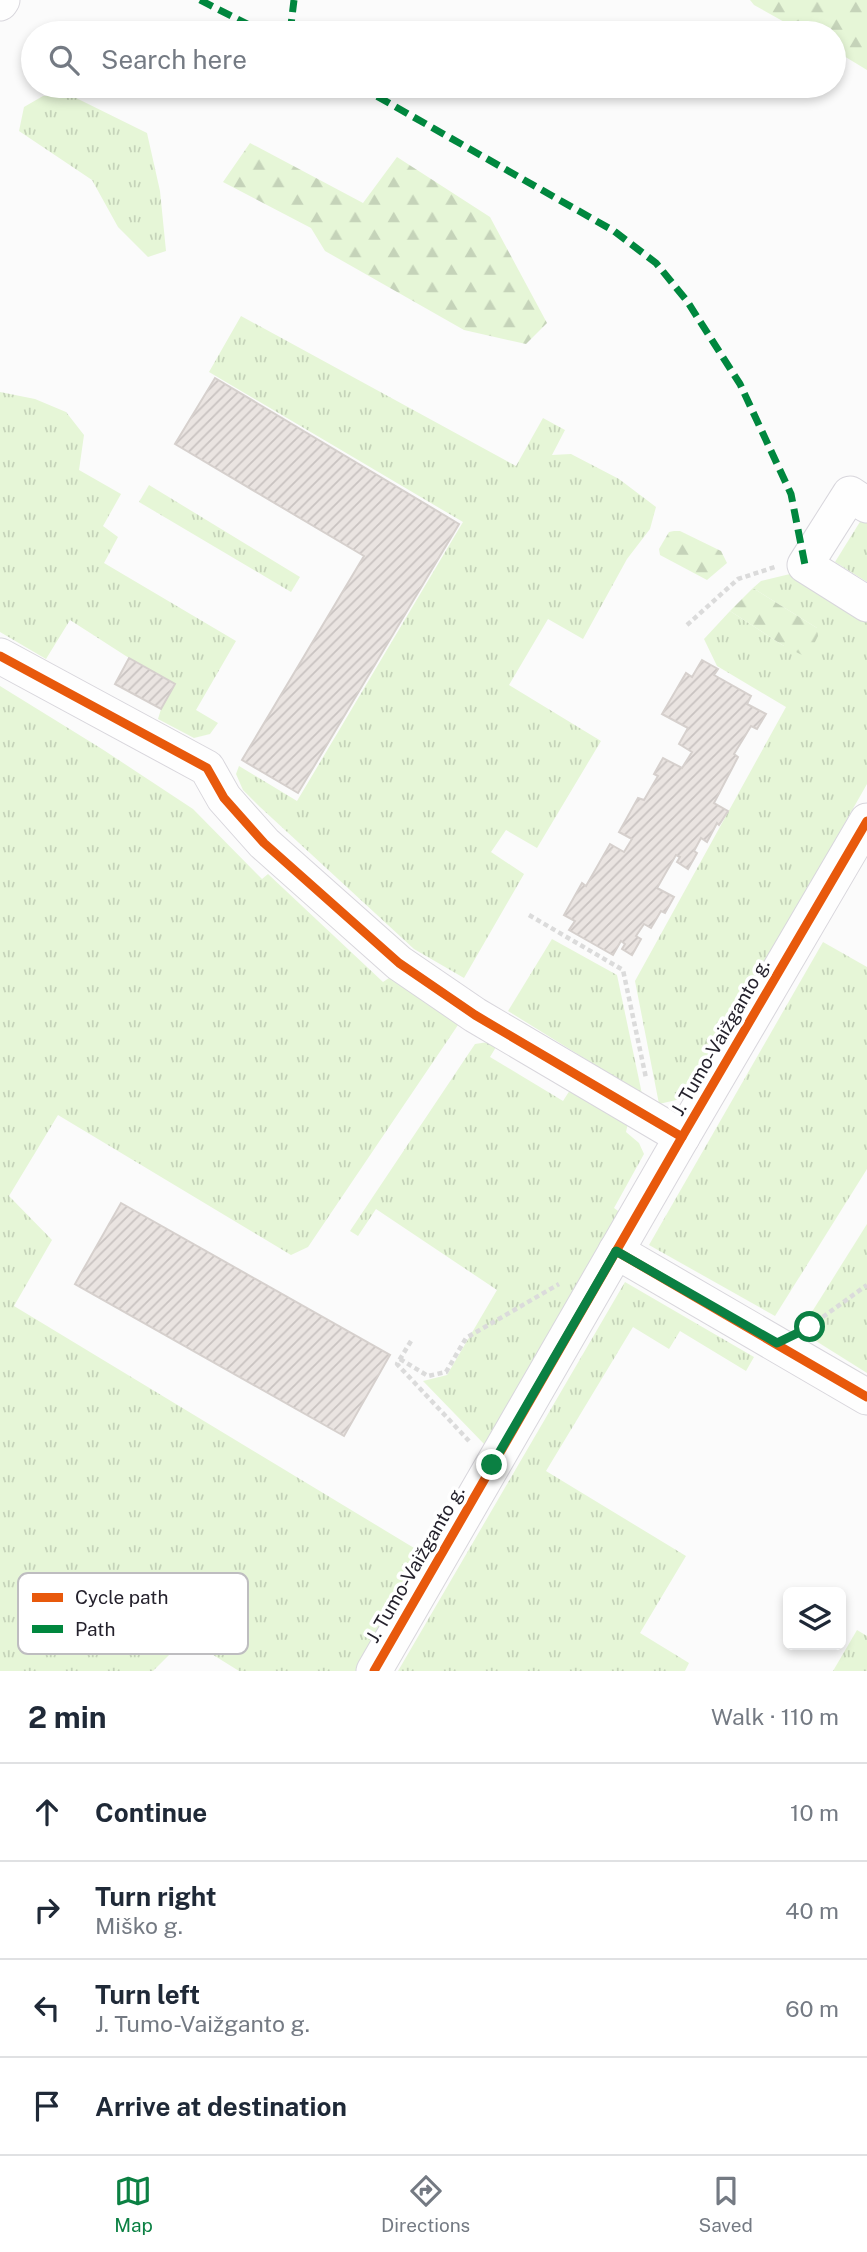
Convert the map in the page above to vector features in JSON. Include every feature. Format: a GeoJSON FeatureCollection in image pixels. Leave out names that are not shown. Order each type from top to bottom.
{"type":"FeatureCollection","features":[{"type":"Feature","properties":{"kind":"street"},"geometry":{"type":"LineString","coordinates":[[867,505],[850,494],[805,565],[867,604]]}},
{"type":"Feature","properties":{"kind":"street"},"geometry":{"type":"LineString","coordinates":[[0,656],[206,768],[224,798],[264,843],[399,963],[475,1015],[682,1137]]}},
{"type":"Feature","properties":{"kind":"street","name":"J. Tumo-Vaižganto g."},"geometry":{"type":"LineString","coordinates":[[374,1671],[867,821]]}},
{"type":"Feature","properties":{"kind":"street"},"geometry":{"type":"LineString","coordinates":[[616,1251],[867,1397]]}},
{"type":"Feature","properties":{"kind":"path"},"geometry":{"type":"LineString","coordinates":[[687,625],[738,579],[769,567],[805,565]]}},
{"type":"Feature","properties":{"kind":"path"},"geometry":{"type":"LineString","coordinates":[[529,915],[623,970],[651,1103],[644,1115]]}},
{"type":"Feature","properties":{"kind":"path"},"geometry":{"type":"LineString","coordinates":[[400,1359],[428,1376],[446,1372],[466,1338],[568,1279],[591,1293]]}},
{"type":"Feature","properties":{"kind":"path"},"geometry":{"type":"LineString","coordinates":[[777,1343],[810,1327],[867,1284]]}},
{"type":"Feature","properties":{"kind":"path"},"geometry":{"type":"LineString","coordinates":[[411,1340],[397,1364],[492,1465]]}},
{"type":"Feature","properties":{"kind":"green space"},"geometry":{"type":"Polygon","coordinates":[[[750,0],[867,0],[867,70],[846,57],[846,21],[783,21],[750,0]]]}},
{"type":"Feature","properties":{"kind":"green space"},"geometry":{"type":"Polygon","coordinates":[[[40,98],[76,98],[147,133],[160,191],[166,251],[148,257],[118,227],[92,180],[19,131],[24,107],[40,98]]]}},
{"type":"Feature","properties":{"kind":"green space"},"geometry":{"type":"Polygon","coordinates":[[[250,143],[363,203],[397,157],[490,217],[547,323],[526,344],[464,330],[325,251],[311,228],[223,182],[250,143]]]}},
{"type":"Feature","properties":{"kind":"green space"},"geometry":{"type":"Polygon","coordinates":[[[241,316],[516,466],[543,418],[565,430],[552,455],[571,454],[619,479],[656,507],[650,529],[627,559],[583,639],[548,619],[509,685],[601,741],[537,848],[506,830],[491,852],[524,874],[464,978],[414,949],[260,807],[243,790],[236,774],[239,766],[297,801],[463,522],[209,372],[241,316]]]}},
{"type":"Feature","properties":{"kind":"green space"},"geometry":{"type":"Polygon","coordinates":[[[0,392],[35,399],[66,412],[84,435],[79,470],[121,494],[103,526],[118,537],[104,563],[236,641],[196,710],[218,723],[210,734],[194,738],[158,719],[174,684],[70,620],[46,659],[0,632],[0,392]]]}},
{"type":"Feature","properties":{"kind":"green space"},"geometry":{"type":"Polygon","coordinates":[[[149,485],[300,577],[291,592],[139,502],[149,485]]]}},
{"type":"Feature","properties":{"kind":"green space"},"geometry":{"type":"Polygon","coordinates":[[[863,517],[867,519],[867,582],[835,562],[863,517]]]}},
{"type":"Feature","properties":{"kind":"green space"},"geometry":{"type":"Polygon","coordinates":[[[680,531],[721,551],[727,563],[707,580],[660,555],[659,549],[669,532],[680,531]]]}},
{"type":"Feature","properties":{"kind":"green space"},"geometry":{"type":"Polygon","coordinates":[[[790,574],[867,622],[867,784],[689,1097],[659,1104],[635,981],[786,707],[717,666],[704,639],[730,611],[784,646],[817,628],[753,588],[761,581],[790,574]]]}},
{"type":"Feature","properties":{"kind":"green space"},"geometry":{"type":"Polygon","coordinates":[[[753,588],[817,628],[818,636],[810,652],[802,655],[784,646],[730,611],[753,588]]]}},
{"type":"Feature","properties":{"kind":"green space"},"geometry":{"type":"Polygon","coordinates":[[[0,686],[193,809],[262,879],[268,874],[383,982],[395,974],[458,1025],[308,1247],[291,1255],[58,1115],[9,1196],[52,1240],[14,1306],[424,1554],[359,1671],[239,1671],[212,1654],[248,1654],[248,1573],[18,1573],[18,1654],[170,1654],[153,1671],[0,1671],[0,686]]]}},
{"type":"Feature","properties":{"kind":"green space"},"geometry":{"type":"Polygon","coordinates":[[[552,939],[617,975],[642,1094],[508,1011],[552,939]]]}},
{"type":"Feature","properties":{"kind":"green space"},"geometry":{"type":"Polygon","coordinates":[[[823,942],[867,967],[867,1169],[775,1316],[649,1245],[823,942]]]}},
{"type":"Feature","properties":{"kind":"green space"},"geometry":{"type":"Polygon","coordinates":[[[488,1042],[496,1047],[490,1057],[563,1101],[570,1090],[628,1123],[626,1132],[639,1143],[644,1154],[614,1208],[621,1213],[486,1446],[423,1381],[447,1375],[497,1290],[376,1209],[358,1236],[350,1231],[475,1044],[488,1042]]]}},
{"type":"Feature","properties":{"kind":"green space"},"geometry":{"type":"Polygon","coordinates":[[[867,1224],[867,1373],[800,1331],[867,1224]]]}},
{"type":"Feature","properties":{"kind":"green space"},"geometry":{"type":"Polygon","coordinates":[[[625,1282],[754,1357],[746,1371],[680,1331],[669,1349],[633,1327],[546,1471],[686,1556],[640,1633],[689,1663],[685,1671],[398,1671],[625,1282]]]}},
{"type":"Feature","properties":{"kind":"green space"},"geometry":{"type":"Polygon","coordinates":[[[857,1630],[867,1636],[867,1671],[833,1671],[857,1630]]]}},
{"type":"Feature","properties":{"kind":"building"},"geometry":{"type":"Polygon","coordinates":[[[215,378],[459,524],[298,793],[242,760],[364,556],[175,444],[215,378]]]}},
{"type":"Feature","properties":{"kind":"building"},"geometry":{"type":"Polygon","coordinates":[[[129,658],[175,684],[161,709],[115,684],[129,658]]]}},
{"type":"Feature","properties":{"kind":"building"},"geometry":{"type":"Polygon","coordinates":[[[702,660],[718,669],[714,675],[751,696],[747,704],[766,714],[757,729],[751,726],[734,754],[738,757],[714,803],[728,811],[719,825],[717,823],[707,842],[701,838],[694,851],[697,853],[688,869],[677,862],[680,857],[676,855],[657,888],[674,897],[665,913],[661,911],[651,928],[644,924],[636,936],[641,939],[632,955],[622,949],[625,944],[621,941],[613,955],[569,930],[575,921],[564,915],[582,883],[586,886],[610,844],[624,852],[632,839],[619,832],[638,798],[644,800],[658,776],[654,774],[663,758],[682,768],[692,752],[679,744],[688,728],[662,714],[686,673],[692,677],[702,660]]]}},
{"type":"Feature","properties":{"kind":"building"},"geometry":{"type":"Polygon","coordinates":[[[121,1203],[390,1355],[344,1436],[75,1284],[121,1203]]]}},
{"type":"Feature","properties":{"kind":"marked path"},"geometry":{"type":"LineString","coordinates":[[200,0],[241,21]]}},
{"type":"Feature","properties":{"kind":"marked path"},"geometry":{"type":"LineString","coordinates":[[291,21],[294,0]]}},
{"type":"Feature","properties":{"kind":"marked path"},"geometry":{"type":"LineString","coordinates":[[380,98],[614,231],[656,263],[687,301],[740,384],[791,494],[805,565]]}},
{"type":"Feature","properties":{"kind":"cycle path"},"geometry":{"type":"LineString","coordinates":[[0,656],[207,768],[224,798],[264,843],[399,963],[475,1015],[682,1137]]}},
{"type":"Feature","properties":{"kind":"cycle path"},"geometry":{"type":"LineString","coordinates":[[374,1671],[867,821]]}},
{"type":"Feature","properties":{"kind":"cycle path"},"geometry":{"type":"LineString","coordinates":[[616,1251],[867,1397]]}},
{"type":"Feature","properties":{"kind":"route"},"geometry":{"type":"LineString","coordinates":[[492,1465],[616,1251],[777,1343],[810,1327]]}}]}
